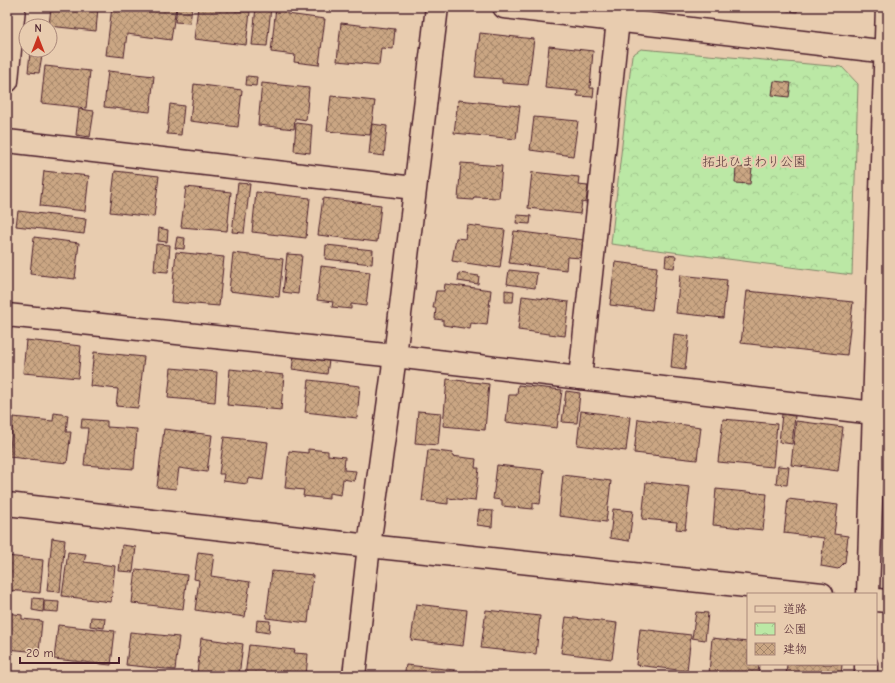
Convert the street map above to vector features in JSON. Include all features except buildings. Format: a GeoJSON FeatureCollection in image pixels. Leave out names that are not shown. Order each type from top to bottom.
{"type":"FeatureCollection","features":[{"type":"Feature","properties":{"kind":"street"},"geometry":{"type":"LineString","coordinates":[[7,81],[14,7]]}},
{"type":"Feature","properties":{"kind":"street"},"geometry":{"type":"LineString","coordinates":[[354,676],[369,546],[395,356],[414,188],[437,7]]}},
{"type":"Feature","properties":{"kind":"street"},"geometry":{"type":"LineString","coordinates":[[504,7],[887,52]]}},
{"type":"Feature","properties":{"kind":"street"},"geometry":{"type":"LineString","coordinates":[[868,593],[887,52],[887,7]]}},
{"type":"Feature","properties":{"kind":"street"},"geometry":{"type":"LineString","coordinates":[[580,378],[618,20]]}},
{"type":"Feature","properties":{"kind":"street"},"geometry":{"type":"LineString","coordinates":[[7,140],[414,188]]}},
{"type":"Feature","properties":{"kind":"street"},"geometry":{"type":"LineString","coordinates":[[7,315],[395,356],[874,413]]}},
{"type":"Feature","properties":{"kind":"street"},"geometry":{"type":"LineString","coordinates":[[7,504],[369,546],[813,593]]}},
{"type":"Feature","properties":{"kind":"street"},"geometry":{"type":"LineString","coordinates":[[877,600],[888,601]]}},
{"type":"Feature","properties":{"kind":"street"},"geometry":{"type":"LineString","coordinates":[[866,665],[866,676]]}},
{"type":"Feature","properties":{"kind":"green space","name":"拓北ひまわり公園"},"geometry":{"type":"Polygon","coordinates":[[[641,49],[842,67],[858,84],[852,275],[611,244],[632,55],[641,49]]]}}]}
